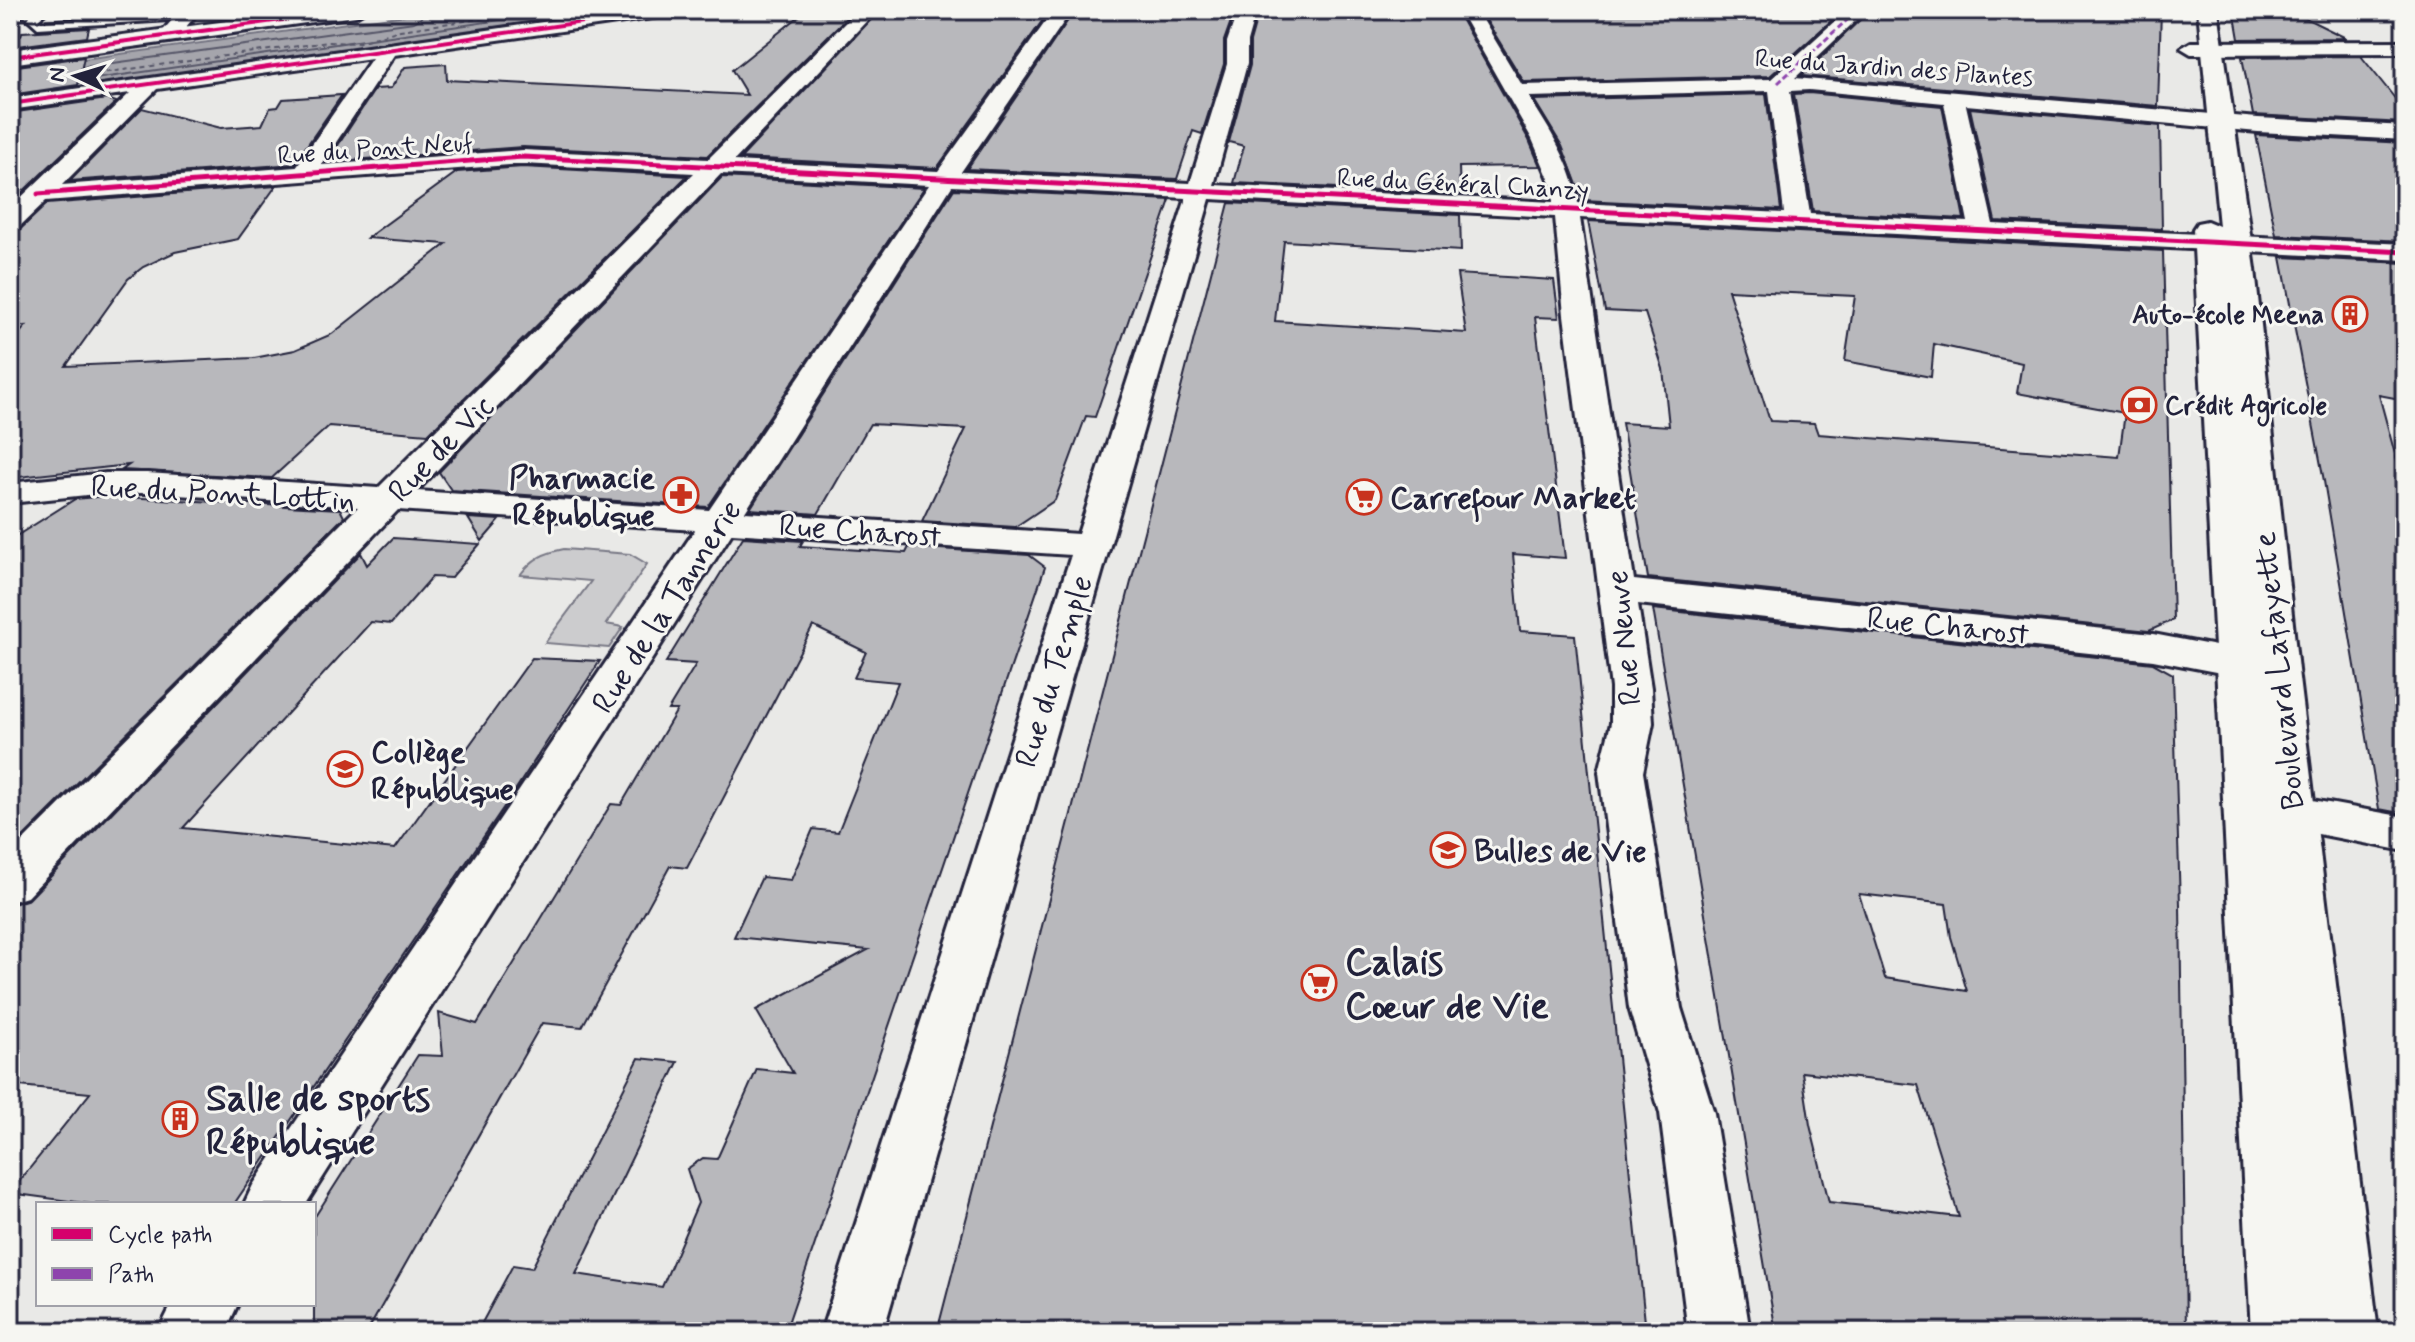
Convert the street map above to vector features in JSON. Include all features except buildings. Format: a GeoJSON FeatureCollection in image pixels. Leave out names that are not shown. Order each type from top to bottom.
{"type":"FeatureCollection","features":[{"type":"Feature","properties":{"kind":"main road"},"geometry":{"type":"LineString","coordinates":[[10,57],[356,10]]}},
{"type":"Feature","properties":{"kind":"main road","name":"Boulevard Lafayette"},"geometry":{"type":"LineString","coordinates":[[2188,10],[2203,49]]}},
{"type":"Feature","properties":{"kind":"main road","name":"Boulevard Lafayette"},"geometry":{"type":"LineString","coordinates":[[2208,10],[2203,49],[2215,229],[2240,269],[2256,666],[2270,809],[2344,1332]]}},
{"type":"Feature","properties":{"kind":"main road","name":"Boulevard Lafayette"},"geometry":{"type":"LineString","coordinates":[[2202,176],[2210,120]]}},
{"type":"Feature","properties":{"kind":"main road","name":"Boulevard Lafayette"},"geometry":{"type":"LineString","coordinates":[[2270,809],[2285,1332]]}},
{"type":"Feature","properties":{"kind":"street"},"geometry":{"type":"LineString","coordinates":[[10,104],[666,10]]}},
{"type":"Feature","properties":{"kind":"street","name":"Rue de Vic"},"geometry":{"type":"LineString","coordinates":[[10,884],[868,10]]}},
{"type":"Feature","properties":{"kind":"street","name":"Rue de la Tannerie"},"geometry":{"type":"LineString","coordinates":[[274,1202],[946,177],[1063,10]]}},
{"type":"Feature","properties":{"kind":"street","name":"Rue du Temple"},"geometry":{"type":"LineString","coordinates":[[852,1332],[1201,189],[1237,64],[1237,42],[1247,10]]}},
{"type":"Feature","properties":{"kind":"street","name":"Rue Neuve"},"geometry":{"type":"LineString","coordinates":[[1468,10],[1564,186],[1578,315],[1631,688],[1632,723],[1621,772],[1655,1008],[1687,1113],[1719,1332]]}},
{"type":"Feature","properties":{"kind":"street"},"geometry":{"type":"LineString","coordinates":[[1798,220],[1778,83],[1858,10]]}},
{"type":"Feature","properties":{"kind":"street"},"geometry":{"type":"LineString","coordinates":[[169,35],[188,13]]}},
{"type":"Feature","properties":{"kind":"street"},"geometry":{"type":"LineString","coordinates":[[2203,49],[2405,47]]}},
{"type":"Feature","properties":{"kind":"street"},"geometry":{"type":"LineString","coordinates":[[304,173],[387,51]]}},
{"type":"Feature","properties":{"kind":"street","name":"Rue du Jardin des Plantes"},"geometry":{"type":"LineString","coordinates":[[1514,91],[1778,83],[2210,120],[2405,133]]}},
{"type":"Feature","properties":{"kind":"street"},"geometry":{"type":"LineString","coordinates":[[10,222],[149,86]]}},
{"type":"Feature","properties":{"kind":"street"},"geometry":{"type":"LineString","coordinates":[[1954,97],[1982,230]]}},
{"type":"Feature","properties":{"kind":"street","name":"Rue du Pont Neuf"},"geometry":{"type":"LineString","coordinates":[[38,194],[523,157],[716,166]]}},
{"type":"Feature","properties":{"kind":"street","name":"Rue du Général Chanzy"},"geometry":{"type":"LineString","coordinates":[[716,166],[1982,230],[2215,229],[2405,252]]}},
{"type":"Feature","properties":{"kind":"street","name":"Rue du Pont Lottin"},"geometry":{"type":"LineString","coordinates":[[10,493],[125,482],[389,500]]}},
{"type":"Feature","properties":{"kind":"street","name":"Rue Charost"},"geometry":{"type":"LineString","coordinates":[[389,500],[1091,546]]}},
{"type":"Feature","properties":{"kind":"street","name":"Rue Charost"},"geometry":{"type":"LineString","coordinates":[[1619,590],[2153,647],[2256,666]]}},
{"type":"Feature","properties":{"kind":"street"},"geometry":{"type":"LineString","coordinates":[[2270,809],[2405,834]]}},
{"type":"Feature","properties":{"kind":"street"},"geometry":{"type":"LineString","coordinates":[[189,1332],[207,1306]]}},
{"type":"Feature","properties":{"kind":"lane"},"geometry":{"type":"LineString","coordinates":[[10,15],[42,12]]}},
{"type":"Feature","properties":{"kind":"lane"},"geometry":{"type":"LineString","coordinates":[[38,25],[33,19],[42,12]]}},
{"type":"Feature","properties":{"kind":"lane"},"geometry":{"type":"LineString","coordinates":[[24,27],[188,13]]}},
{"type":"Feature","properties":{"kind":"shaded area"},"geometry":{"type":"Polygon","coordinates":[[[564,549],[630,554],[647,564],[606,624],[623,627],[609,648],[545,643],[591,581],[520,575],[539,557],[564,549]]]}},
{"type":"Feature","properties":{"kind":"water"},"geometry":{"type":"Polygon","coordinates":[[[442,10],[625,10],[10,99],[10,69],[442,10]]]}},
{"type":"Feature","properties":{"kind":"ferry route"},"geometry":{"type":"LineString","coordinates":[[79,76],[328,42],[356,43],[400,30],[543,10]]}},
{"type":"Feature","properties":{"kind":"marked path"},"geometry":{"type":"LineString","coordinates":[[1778,83],[1858,10]]}},
{"type":"Feature","properties":{"kind":"cycle path"},"geometry":{"type":"LineString","coordinates":[[10,57],[356,10]]}},
{"type":"Feature","properties":{"kind":"cycle path"},"geometry":{"type":"LineString","coordinates":[[10,104],[666,10]]}},
{"type":"Feature","properties":{"kind":"cycle path"},"geometry":{"type":"LineString","coordinates":[[38,194],[523,157],[2405,252]]}},
{"type":"Feature","properties":{"kind":"place","name":"Auto-école Meena"},"geometry":{"type":"Point","coordinates":[2350,314]}},
{"type":"Feature","properties":{"kind":"place","name":"Crédit Agricole"},"geometry":{"type":"Point","coordinates":[2139,405]}},
{"type":"Feature","properties":{"kind":"place","name":"Pharmacie République"},"geometry":{"type":"Point","coordinates":[681,495]}},
{"type":"Feature","properties":{"kind":"place","name":"Carrefour Market"},"geometry":{"type":"Point","coordinates":[1364,497]}},
{"type":"Feature","properties":{"kind":"place","name":"Collège République"},"geometry":{"type":"Point","coordinates":[345,769]}},
{"type":"Feature","properties":{"kind":"place","name":"Bulles de Vie"},"geometry":{"type":"Point","coordinates":[1448,850]}},
{"type":"Feature","properties":{"kind":"place","name":"Calais Cœur de Vie"},"geometry":{"type":"Point","coordinates":[1319,983]}},
{"type":"Feature","properties":{"kind":"place","name":"Salle de sports République"},"geometry":{"type":"Point","coordinates":[180,1119]}}]}
